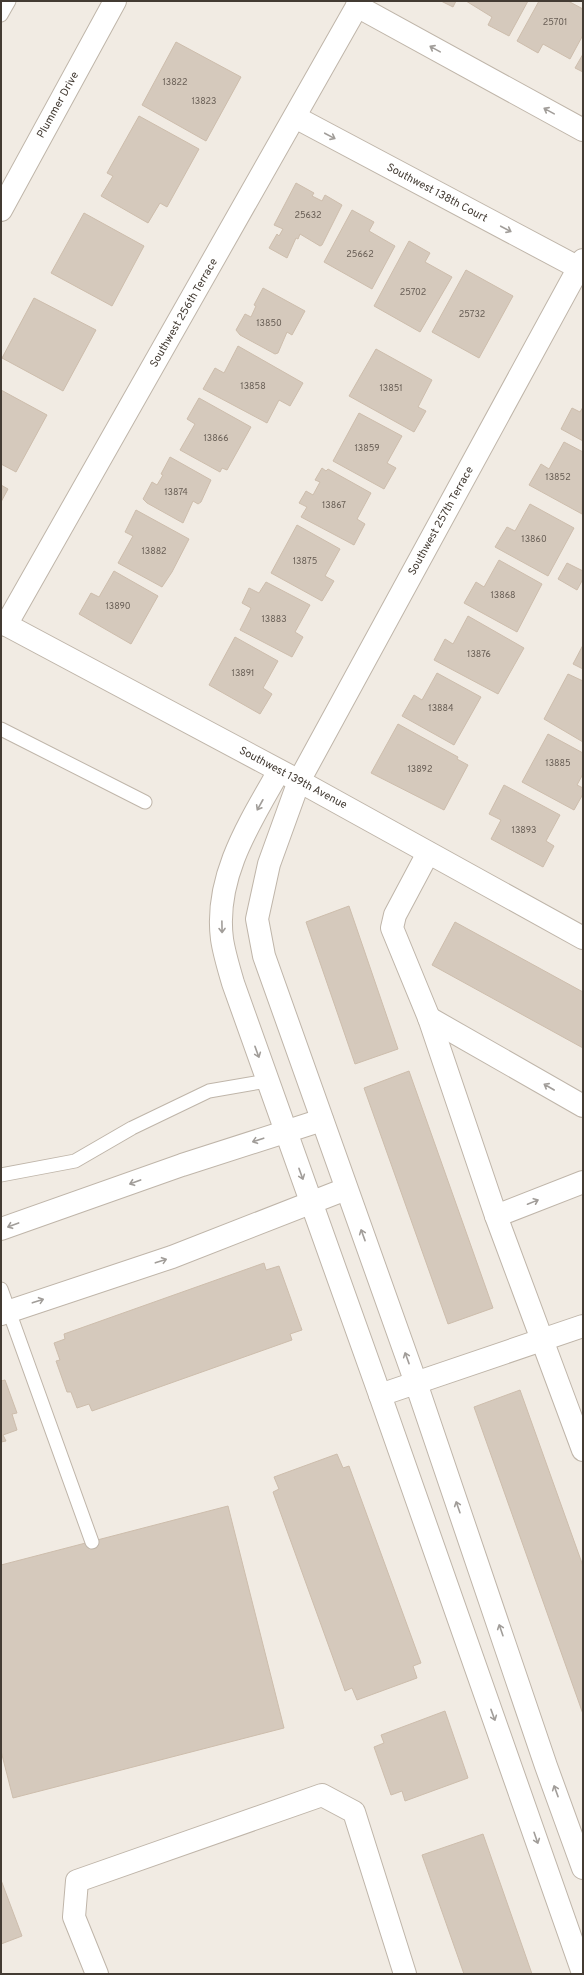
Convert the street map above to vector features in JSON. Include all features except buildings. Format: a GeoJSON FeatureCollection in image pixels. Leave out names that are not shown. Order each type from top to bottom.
{"type":"FeatureCollection","features":[{"type":"Feature","properties":{"kind":"street","name":"Plummer Drive"},"geometry":{"type":"LineString","coordinates":[[1,210],[116,1]]}},
{"type":"Feature","properties":{"kind":"street","name":"Southwest 256th Terrace"},"geometry":{"type":"LineString","coordinates":[[3,623],[359,4]]}},
{"type":"Feature","properties":{"kind":"street"},"geometry":{"type":"LineString","coordinates":[[359,4],[583,130]]}},
{"type":"Feature","properties":{"kind":"street","name":"Southwest 138th Court"},"geometry":{"type":"LineString","coordinates":[[295,117],[581,264]]}},
{"type":"Feature","properties":{"kind":"street","name":"Southwest 257th Terrace"},"geometry":{"type":"LineString","coordinates":[[581,264],[299,781],[269,864],[257,918],[264,956],[579,1841],[583,1868]]}},
{"type":"Feature","properties":{"kind":"street","name":"Southwest 139th Avenue"},"geometry":{"type":"LineString","coordinates":[[3,623],[299,781],[428,853],[581,933]]}},
{"type":"Feature","properties":{"kind":"street"},"geometry":{"type":"LineString","coordinates":[[279,771],[242,836],[229,872],[221,909],[222,939],[233,983],[583,1973]]}},
{"type":"Feature","properties":{"kind":"street"},"geometry":{"type":"LineString","coordinates":[[428,853],[395,915],[392,928],[429,1018],[496,1216],[544,1340],[583,1450]]}},
{"type":"Feature","properties":{"kind":"street"},"geometry":{"type":"LineString","coordinates":[[429,1018],[583,1106]]}},
{"type":"Feature","properties":{"kind":"street"},"geometry":{"type":"LineString","coordinates":[[1,1229],[182,1165],[322,1120]]}},
{"type":"Feature","properties":{"kind":"street"},"geometry":{"type":"LineString","coordinates":[[496,1216],[583,1182]]}},
{"type":"Feature","properties":{"kind":"street"},"geometry":{"type":"LineString","coordinates":[[5,1313],[172,1257],[311,1201],[346,1189]]}},
{"type":"Feature","properties":{"kind":"street"},"geometry":{"type":"LineString","coordinates":[[380,1396],[583,1326]]}},
{"type":"Feature","properties":{"kind":"street"},"geometry":{"type":"LineString","coordinates":[[97,1974],[74,1917],[77,1881],[322,1794],[354,1812],[406,1974]]}},
{"type":"Feature","properties":{"kind":"lane"},"geometry":{"type":"LineString","coordinates":[[1,15],[9,1]]}},
{"type":"Feature","properties":{"kind":"lane"},"geometry":{"type":"LineString","coordinates":[[1,729],[145,802]]}},
{"type":"Feature","properties":{"kind":"lane"},"geometry":{"type":"LineString","coordinates":[[1,1175],[74,1161],[132,1128],[209,1091],[267,1081]]}},
{"type":"Feature","properties":{"kind":"lane"},"geometry":{"type":"LineString","coordinates":[[1,1289],[5,1313],[92,1542]]}}]}
